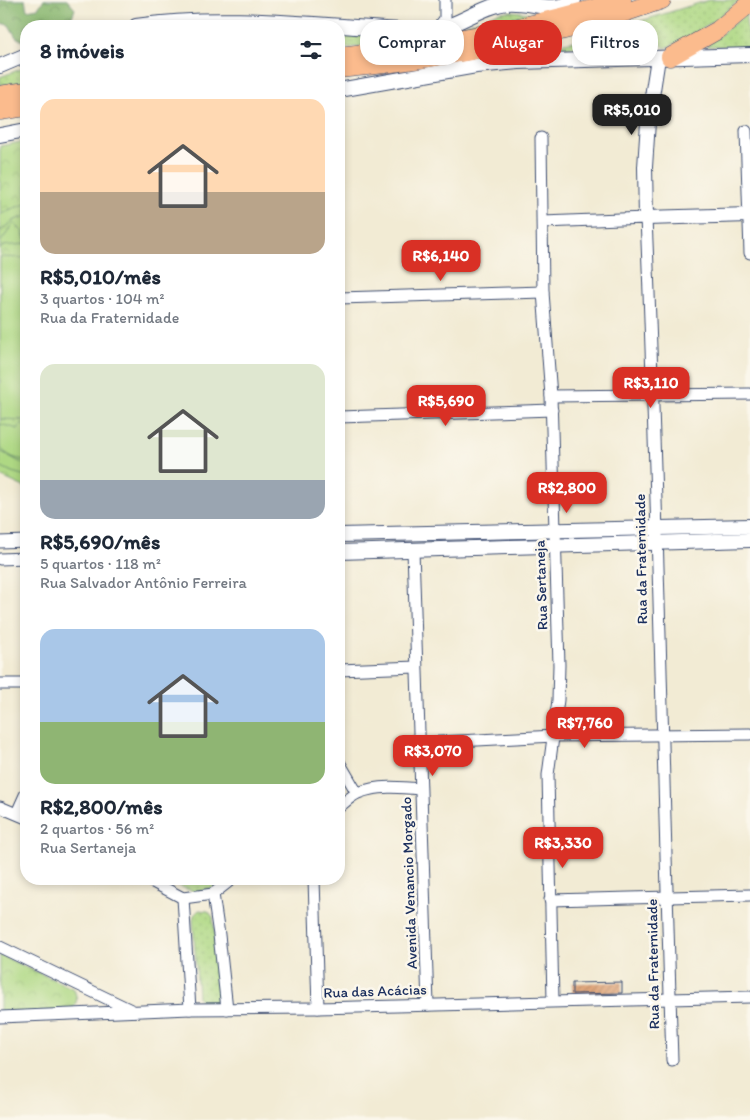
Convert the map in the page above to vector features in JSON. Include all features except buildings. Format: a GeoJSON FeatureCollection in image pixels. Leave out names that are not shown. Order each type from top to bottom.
{"type":"FeatureCollection","features":[{"type":"Feature","properties":{"kind":"main road"},"geometry":{"type":"LineString","coordinates":[[464,32],[542,22],[622,0]]}},
{"type":"Feature","properties":{"kind":"main road"},"geometry":{"type":"LineString","coordinates":[[345,68],[448,54],[515,41],[556,32],[662,0]]}},
{"type":"Feature","properties":{"kind":"main road"},"geometry":{"type":"LineString","coordinates":[[664,58],[718,30],[750,3]]}},
{"type":"Feature","properties":{"kind":"main road"},"geometry":{"type":"LineString","coordinates":[[345,55],[360,52]]}},
{"type":"Feature","properties":{"kind":"main road"},"geometry":{"type":"LineString","coordinates":[[0,95],[20,92]]}},
{"type":"Feature","properties":{"kind":"main road"},"geometry":{"type":"LineString","coordinates":[[0,111],[20,108]]}},
{"type":"Feature","properties":{"kind":"street"},"geometry":{"type":"LineString","coordinates":[[445,0],[445,20]]}},
{"type":"Feature","properties":{"kind":"street"},"geometry":{"type":"LineString","coordinates":[[464,22],[492,7],[509,3],[522,2],[545,8],[576,0]]}},
{"type":"Feature","properties":{"kind":"street"},"geometry":{"type":"LineString","coordinates":[[345,27],[360,28]]}},
{"type":"Feature","properties":{"kind":"street"},"geometry":{"type":"LineString","coordinates":[[345,89],[476,66],[504,63],[750,55]]}},
{"type":"Feature","properties":{"kind":"street"},"geometry":{"type":"LineString","coordinates":[[0,66],[20,58]]}},
{"type":"Feature","properties":{"kind":"street","name":"Rua da Fraternidade"},"geometry":{"type":"LineString","coordinates":[[664,58],[648,122],[645,167],[658,527],[661,735],[668,897],[672,1060]]}},
{"type":"Feature","properties":{"kind":"street"},"geometry":{"type":"LineString","coordinates":[[0,135],[20,131]]}},
{"type":"Feature","properties":{"kind":"street"},"geometry":{"type":"LineString","coordinates":[[746,131],[750,253]]}},
{"type":"Feature","properties":{"kind":"street","name":"Rua Sertaneja"},"geometry":{"type":"LineString","coordinates":[[541,138],[543,292],[552,410],[554,547],[559,665],[554,736],[548,775],[553,1001]]}},
{"type":"Feature","properties":{"kind":"street"},"geometry":{"type":"LineString","coordinates":[[543,222],[749,215]]}},
{"type":"Feature","properties":{"kind":"street"},"geometry":{"type":"LineString","coordinates":[[345,298],[543,292]]}},
{"type":"Feature","properties":{"kind":"street"},"geometry":{"type":"LineString","coordinates":[[551,396],[750,394]]}},
{"type":"Feature","properties":{"kind":"street"},"geometry":{"type":"LineString","coordinates":[[345,417],[552,410]]}},
{"type":"Feature","properties":{"kind":"street"},"geometry":{"type":"LineString","coordinates":[[345,535],[750,526]]}},
{"type":"Feature","properties":{"kind":"street"},"geometry":{"type":"LineString","coordinates":[[345,552],[750,540]]}},
{"type":"Feature","properties":{"kind":"street"},"geometry":{"type":"LineString","coordinates":[[0,542],[20,541]]}},
{"type":"Feature","properties":{"kind":"street","name":"Avenida Venancio Morgado"},"geometry":{"type":"LineString","coordinates":[[413,550],[428,1005]]}},
{"type":"Feature","properties":{"kind":"street"},"geometry":{"type":"LineString","coordinates":[[0,559],[20,558]]}},
{"type":"Feature","properties":{"kind":"street"},"geometry":{"type":"LineString","coordinates":[[345,670],[416,667]]}},
{"type":"Feature","properties":{"kind":"street"},"geometry":{"type":"LineString","coordinates":[[0,684],[20,684]]}},
{"type":"Feature","properties":{"kind":"street"},"geometry":{"type":"LineString","coordinates":[[420,743],[554,736],[750,734]]}},
{"type":"Feature","properties":{"kind":"street"},"geometry":{"type":"LineString","coordinates":[[345,772],[357,793]]}},
{"type":"Feature","properties":{"kind":"street"},"geometry":{"type":"LineString","coordinates":[[345,802],[357,793],[394,787],[420,789]]}},
{"type":"Feature","properties":{"kind":"street"},"geometry":{"type":"LineString","coordinates":[[0,808],[20,815]]}},
{"type":"Feature","properties":{"kind":"street"},"geometry":{"type":"LineString","coordinates":[[158,885],[183,898],[213,894],[224,885]]}},
{"type":"Feature","properties":{"kind":"street"},"geometry":{"type":"LineString","coordinates":[[314,885],[318,1008]]}},
{"type":"Feature","properties":{"kind":"street"},"geometry":{"type":"LineString","coordinates":[[213,894],[227,1009]]}},
{"type":"Feature","properties":{"kind":"street"},"geometry":{"type":"LineString","coordinates":[[550,900],[750,895]]}},
{"type":"Feature","properties":{"kind":"street"},"geometry":{"type":"LineString","coordinates":[[183,898],[190,1009]]}},
{"type":"Feature","properties":{"kind":"street"},"geometry":{"type":"LineString","coordinates":[[0,947],[134,1012]]}},
{"type":"Feature","properties":{"kind":"street","name":"Rua das Acácias"},"geometry":{"type":"LineString","coordinates":[[0,1017],[190,1009],[318,1008],[750,997]]}},
{"type":"Feature","properties":{"kind":"green space"},"geometry":{"type":"Polygon","coordinates":[[[0,0],[25,0],[27,10],[38,8],[44,0],[67,0],[75,9],[71,20],[20,20],[20,40],[16,37],[9,25],[0,23],[0,0]]]}},
{"type":"Feature","properties":{"kind":"green space"},"geometry":{"type":"Polygon","coordinates":[[[709,0],[740,0],[686,39],[665,48],[658,42],[658,20],[644,20],[709,0]]]}},
{"type":"Feature","properties":{"kind":"green space"},"geometry":{"type":"Polygon","coordinates":[[[500,12],[528,13],[528,15],[505,20],[479,20],[500,12]]]}},
{"type":"Feature","properties":{"kind":"green space"},"geometry":{"type":"Polygon","coordinates":[[[746,14],[750,47],[706,46],[746,14]]]}},
{"type":"Feature","properties":{"kind":"green space"},"geometry":{"type":"Polygon","coordinates":[[[474,22],[474,27],[469,28],[469,32],[464,33],[464,25],[474,22]]]}},
{"type":"Feature","properties":{"kind":"green space"},"geometry":{"type":"Polygon","coordinates":[[[345,34],[360,35],[360,46],[345,48],[345,34]]]}},
{"type":"Feature","properties":{"kind":"green space"},"geometry":{"type":"Polygon","coordinates":[[[572,41],[572,47],[562,50],[562,44],[572,41]]]}},
{"type":"Feature","properties":{"kind":"green space"},"geometry":{"type":"Polygon","coordinates":[[[20,69],[20,83],[0,85],[0,77],[20,69]]]}},
{"type":"Feature","properties":{"kind":"green space"},"geometry":{"type":"Polygon","coordinates":[[[20,142],[20,485],[0,476],[0,146],[20,142]]]}},
{"type":"Feature","properties":{"kind":"green space"},"geometry":{"type":"Polygon","coordinates":[[[20,206],[20,218],[0,231],[0,215],[20,206]]]}},
{"type":"Feature","properties":{"kind":"green space"},"geometry":{"type":"Polygon","coordinates":[[[14,223],[20,229],[20,244],[2,246],[0,249],[0,243],[14,223]]]}},
{"type":"Feature","properties":{"kind":"green space"},"geometry":{"type":"Polygon","coordinates":[[[0,257],[20,258],[20,420],[0,419],[0,257]]]}},
{"type":"Feature","properties":{"kind":"green space"},"geometry":{"type":"Polygon","coordinates":[[[0,424],[18,429],[20,425],[20,459],[5,453],[0,447],[0,424]]]}},
{"type":"Feature","properties":{"kind":"green space"},"geometry":{"type":"Polygon","coordinates":[[[0,451],[20,462],[20,474],[12,472],[0,466],[0,451]]]}},
{"type":"Feature","properties":{"kind":"green space"},"geometry":{"type":"Polygon","coordinates":[[[177,885],[217,885],[208,890],[189,890],[177,885]]]}},
{"type":"Feature","properties":{"kind":"green space"},"geometry":{"type":"Polygon","coordinates":[[[199,910],[208,911],[213,917],[220,996],[218,1001],[212,1006],[202,1004],[198,997],[193,920],[194,915],[199,910]]]}},
{"type":"Feature","properties":{"kind":"green space"},"geometry":{"type":"Polygon","coordinates":[[[0,955],[74,989],[77,999],[73,1011],[0,1015],[0,955]]]}}]}
